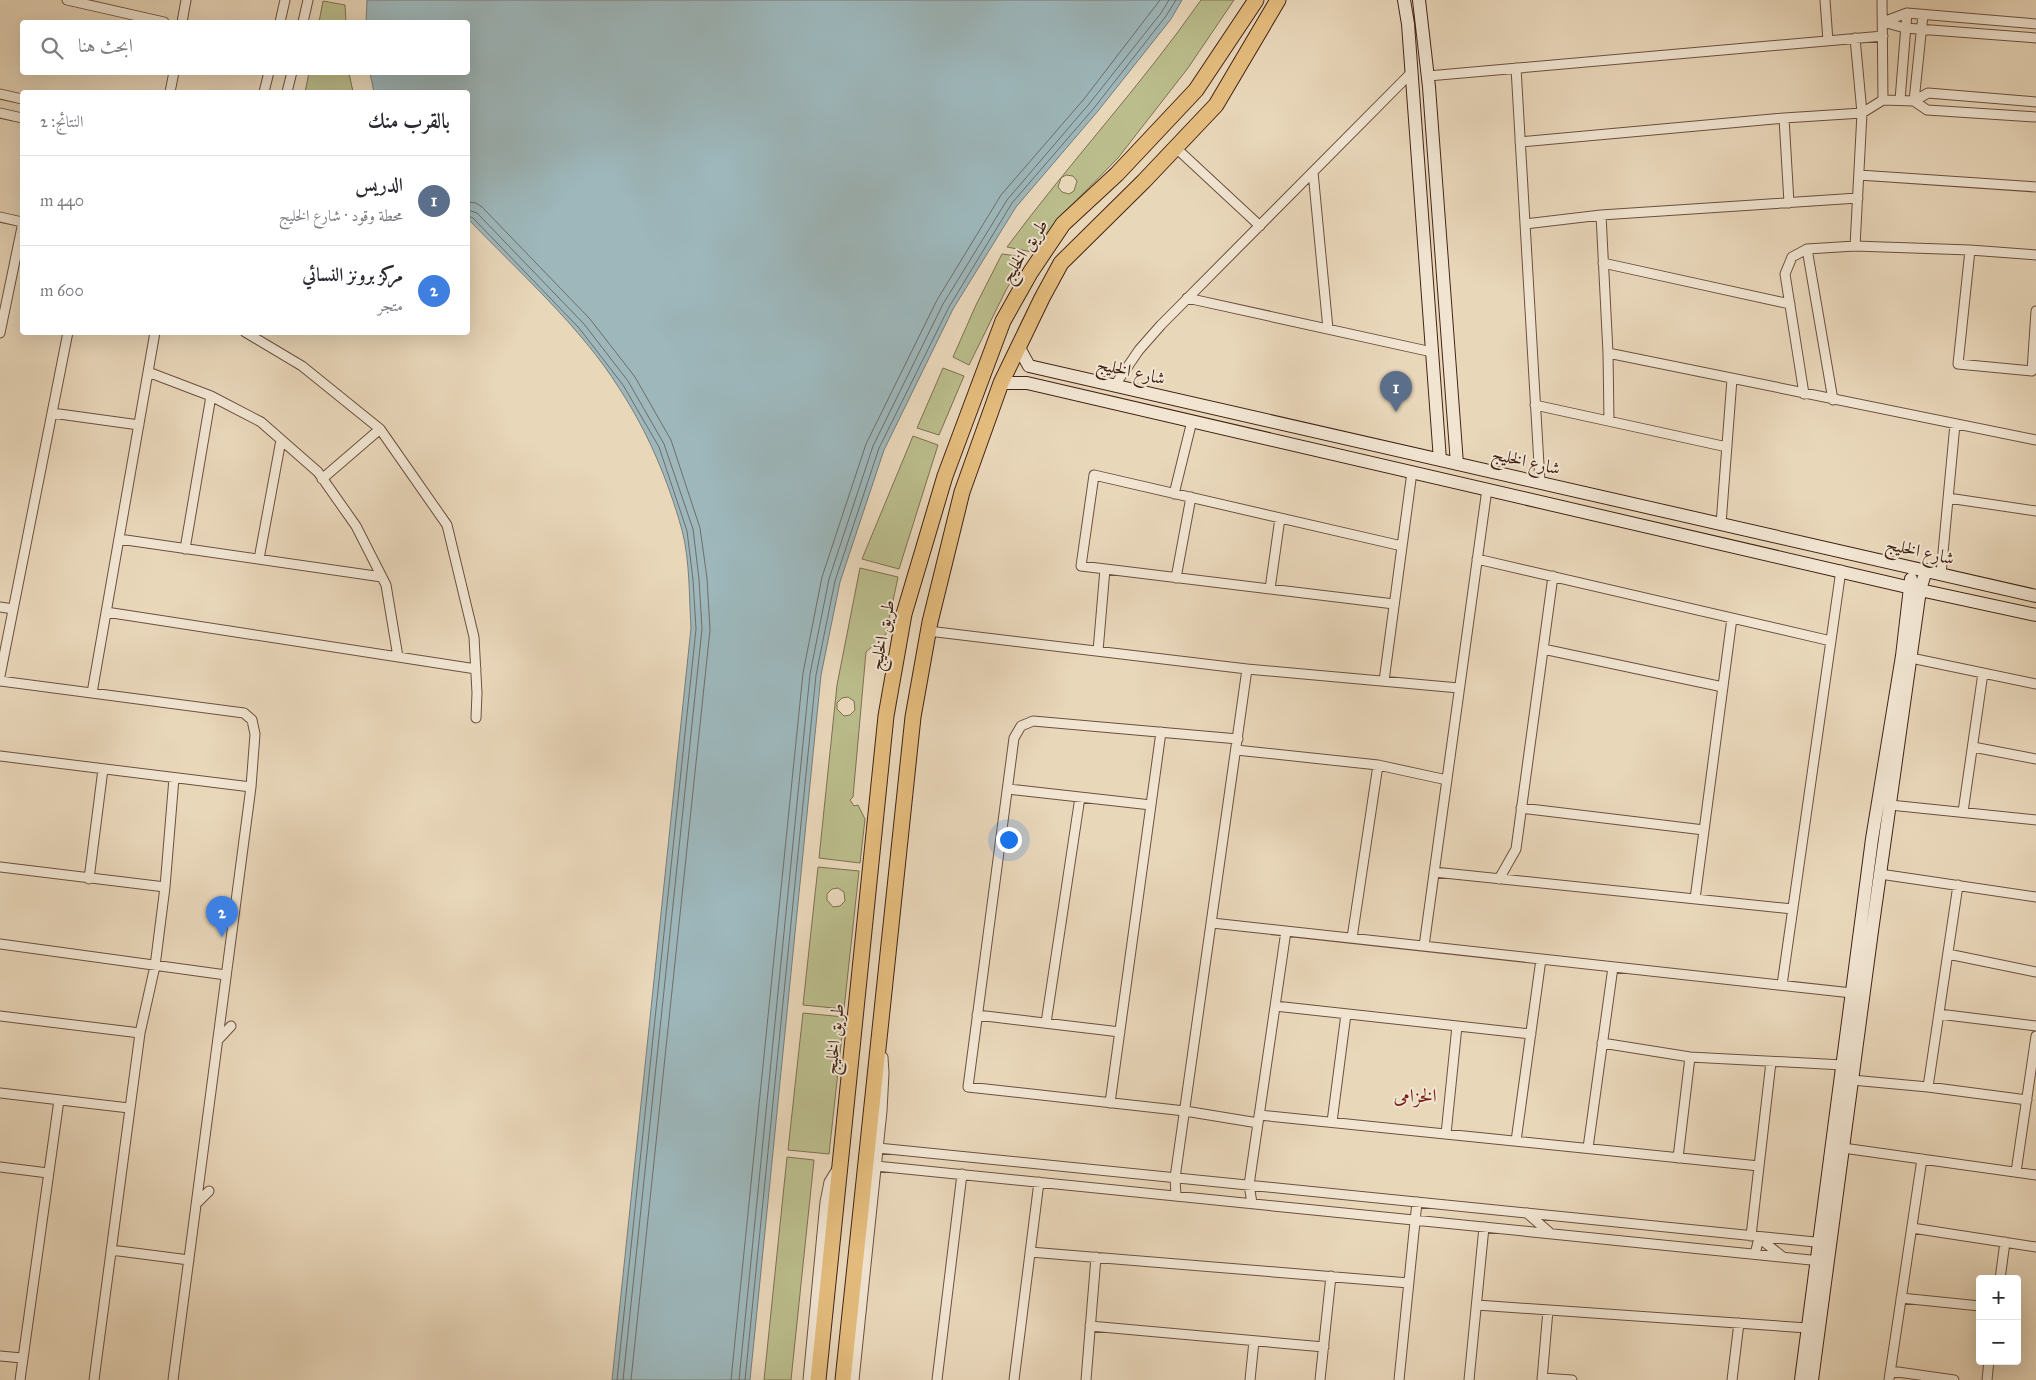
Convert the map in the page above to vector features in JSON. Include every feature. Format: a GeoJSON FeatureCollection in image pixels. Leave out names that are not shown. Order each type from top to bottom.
{"type":"FeatureCollection","features":[{"type":"Feature","properties":{"kind":"main road","name":"طريق الخليج"},"geometry":{"type":"LineString","coordinates":[[818,1380],[886,716],[904,614],[946,476],[1003,321],[1030,273],[1063,224],[1117,174],[1196,90],[1256,0]]}},
{"type":"Feature","properties":{"kind":"main road"},"geometry":{"type":"LineString","coordinates":[[843,1380],[913,717],[928,631],[962,492],[1002,383],[1018,346],[1061,263],[1144,181],[1216,105],[1278,0]]}},
{"type":"Feature","properties":{"kind":"street"},"geometry":{"type":"LineString","coordinates":[[67,0],[155,20]]}},
{"type":"Feature","properties":{"kind":"street"},"geometry":{"type":"LineString","coordinates":[[182,20],[186,0]]}},
{"type":"Feature","properties":{"kind":"street"},"geometry":{"type":"LineString","coordinates":[[280,20],[285,0]]}},
{"type":"Feature","properties":{"kind":"street"},"geometry":{"type":"LineString","coordinates":[[303,20],[308,0]]}},
{"type":"Feature","properties":{"kind":"street"},"geometry":{"type":"LineString","coordinates":[[1404,0],[1412,73],[1440,460]]}},
{"type":"Feature","properties":{"kind":"street"},"geometry":{"type":"LineString","coordinates":[[1419,0],[1428,76],[1457,464]]}},
{"type":"Feature","properties":{"kind":"street"},"geometry":{"type":"LineString","coordinates":[[1824,0],[1828,41]]}},
{"type":"Feature","properties":{"kind":"street"},"geometry":{"type":"LineString","coordinates":[[1882,0],[1883,100]]}},
{"type":"Feature","properties":{"kind":"street"},"geometry":{"type":"LineString","coordinates":[[1883,22],[1907,14],[2036,24]]}},
{"type":"Feature","properties":{"kind":"street"},"geometry":{"type":"LineString","coordinates":[[1900,100],[1907,14]]}},
{"type":"Feature","properties":{"kind":"street"},"geometry":{"type":"LineString","coordinates":[[1914,101],[1923,15]]}},
{"type":"Feature","properties":{"kind":"street"},"geometry":{"type":"LineString","coordinates":[[1883,22],[1905,28],[2036,38]]}},
{"type":"Feature","properties":{"kind":"street"},"geometry":{"type":"LineString","coordinates":[[1428,76],[1883,36]]}},
{"type":"Feature","properties":{"kind":"street"},"geometry":{"type":"LineString","coordinates":[[1855,246],[1862,113],[1856,38]]}},
{"type":"Feature","properties":{"kind":"street"},"geometry":{"type":"LineString","coordinates":[[1516,68],[1540,482]]}},
{"type":"Feature","properties":{"kind":"street"},"geometry":{"type":"LineString","coordinates":[[1115,385],[1139,350],[1187,298],[1412,73]]}},
{"type":"Feature","properties":{"kind":"street"},"geometry":{"type":"LineString","coordinates":[[170,90],[173,75]]}},
{"type":"Feature","properties":{"kind":"street"},"geometry":{"type":"LineString","coordinates":[[264,90],[268,75]]}},
{"type":"Feature","properties":{"kind":"street"},"geometry":{"type":"LineString","coordinates":[[288,90],[291,75]]}},
{"type":"Feature","properties":{"kind":"street"},"geometry":{"type":"LineString","coordinates":[[1914,101],[1928,93],[2036,102]]}},
{"type":"Feature","properties":{"kind":"street"},"geometry":{"type":"LineString","coordinates":[[0,94],[20,99]]}},
{"type":"Feature","properties":{"kind":"street"},"geometry":{"type":"LineString","coordinates":[[1520,142],[1784,118],[1862,113],[1883,100],[1914,101],[1927,110],[2036,117]]}},
{"type":"Feature","properties":{"kind":"street"},"geometry":{"type":"LineString","coordinates":[[0,113],[20,118]]}},
{"type":"Feature","properties":{"kind":"street"},"geometry":{"type":"LineString","coordinates":[[1784,118],[1789,203]]}},
{"type":"Feature","properties":{"kind":"street"},"geometry":{"type":"LineString","coordinates":[[1175,148],[1260,226]]}},
{"type":"Feature","properties":{"kind":"street"},"geometry":{"type":"LineString","coordinates":[[1313,172],[1328,329]]}},
{"type":"Feature","properties":{"kind":"street"},"geometry":{"type":"LineString","coordinates":[[1859,174],[2036,187]]}},
{"type":"Feature","properties":{"kind":"street"},"geometry":{"type":"LineString","coordinates":[[1525,224],[1601,216],[1858,198]]}},
{"type":"Feature","properties":{"kind":"street"},"geometry":{"type":"LineString","coordinates":[[0,216],[20,221]]}},
{"type":"Feature","properties":{"kind":"street"},"geometry":{"type":"LineString","coordinates":[[1601,216],[1608,353],[1609,421]]}},
{"type":"Feature","properties":{"kind":"street"},"geometry":{"type":"LineString","coordinates":[[0,333],[4,295],[20,235]]}},
{"type":"Feature","properties":{"kind":"street"},"geometry":{"type":"LineString","coordinates":[[1804,394],[1785,274],[1792,256],[1807,249],[1855,246],[1970,250],[2036,255]]}},
{"type":"Feature","properties":{"kind":"street"},"geometry":{"type":"LineString","coordinates":[[1807,249],[1833,400]]}},
{"type":"Feature","properties":{"kind":"street"},"geometry":{"type":"LineString","coordinates":[[1970,250],[1958,364],[2032,371],[2036,311]]}},
{"type":"Feature","properties":{"kind":"street"},"geometry":{"type":"LineString","coordinates":[[1603,263],[1790,304]]}},
{"type":"Feature","properties":{"kind":"street"},"geometry":{"type":"LineString","coordinates":[[1187,298],[1432,352]]}},
{"type":"Feature","properties":{"kind":"street"},"geometry":{"type":"LineString","coordinates":[[0,676],[67,335]]}},
{"type":"Feature","properties":{"kind":"street"},"geometry":{"type":"LineString","coordinates":[[92,693],[154,335]]}},
{"type":"Feature","properties":{"kind":"street"},"geometry":{"type":"LineString","coordinates":[[250,335],[302,366],[380,429],[447,525],[474,637],[476,718]]}},
{"type":"Feature","properties":{"kind":"street","name":"شارع الخليج"},"geometry":{"type":"LineString","coordinates":[[1018,346],[1029,366],[2036,596]]}},
{"type":"Feature","properties":{"kind":"street"},"geometry":{"type":"LineString","coordinates":[[1608,353],[2036,440]]}},
{"type":"Feature","properties":{"kind":"street"},"geometry":{"type":"LineString","coordinates":[[148,372],[211,396],[261,422],[318,472],[356,526],[386,586],[398,657]]}},
{"type":"Feature","properties":{"kind":"street"},"geometry":{"type":"LineString","coordinates":[[1721,524],[1732,379]]}},
{"type":"Feature","properties":{"kind":"street"},"geometry":{"type":"LineString","coordinates":[[1002,383],[1028,383],[2036,615]]}},
{"type":"Feature","properties":{"kind":"street"},"geometry":{"type":"LineString","coordinates":[[185,549],[211,396]]}},
{"type":"Feature","properties":{"kind":"street"},"geometry":{"type":"LineString","coordinates":[[1535,405],[1727,447]]}},
{"type":"Feature","properties":{"kind":"street"},"geometry":{"type":"LineString","coordinates":[[52,413],[139,425]]}},
{"type":"Feature","properties":{"kind":"street"},"geometry":{"type":"LineString","coordinates":[[1174,494],[1192,421]]}},
{"type":"Feature","properties":{"kind":"street"},"geometry":{"type":"LineString","coordinates":[[1941,574],[1955,424]]}},
{"type":"Feature","properties":{"kind":"street"},"geometry":{"type":"LineString","coordinates":[[322,479],[380,429]]}},
{"type":"Feature","properties":{"kind":"street"},"geometry":{"type":"LineString","coordinates":[[259,559],[281,440]]}},
{"type":"Feature","properties":{"kind":"street"},"geometry":{"type":"LineString","coordinates":[[1384,681],[1412,472]]}},
{"type":"Feature","properties":{"kind":"street"},"geometry":{"type":"LineString","coordinates":[[1394,604],[1081,566],[1094,475],[1402,546]]}},
{"type":"Feature","properties":{"kind":"street"},"geometry":{"type":"LineString","coordinates":[[1424,946],[1487,489]]}},
{"type":"Feature","properties":{"kind":"street"},"geometry":{"type":"LineString","coordinates":[[1176,578],[1190,497]]}},
{"type":"Feature","properties":{"kind":"street"},"geometry":{"type":"LineString","coordinates":[[1948,498],[2036,511]]}},
{"type":"Feature","properties":{"kind":"street"},"geometry":{"type":"LineString","coordinates":[[1270,589],[1280,518]]}},
{"type":"Feature","properties":{"kind":"street"},"geometry":{"type":"LineString","coordinates":[[119,539],[382,577]]}},
{"type":"Feature","properties":{"kind":"street"},"geometry":{"type":"LineString","coordinates":[[1477,559],[1831,641]]}},
{"type":"Feature","properties":{"kind":"street"},"geometry":{"type":"LineString","coordinates":[[1098,651],[1104,569]]}},
{"type":"Feature","properties":{"kind":"street"},"geometry":{"type":"LineString","coordinates":[[1801,1380],[1808,1328],[1843,1148],[1910,658],[1915,588],[1913,569]]}},
{"type":"Feature","properties":{"kind":"street"},"geometry":{"type":"LineString","coordinates":[[1782,985],[1841,570]]}},
{"type":"Feature","properties":{"kind":"street"},"geometry":{"type":"LineString","coordinates":[[1825,1243],[1843,1065],[1872,839],[1915,588],[1926,570]]}},
{"type":"Feature","properties":{"kind":"street"},"geometry":{"type":"LineString","coordinates":[[1499,879],[1516,849],[1552,576]]}},
{"type":"Feature","properties":{"kind":"street"},"geometry":{"type":"LineString","coordinates":[[0,607],[13,610]]}},
{"type":"Feature","properties":{"kind":"street"},"geometry":{"type":"LineString","coordinates":[[106,612],[476,669]]}},
{"type":"Feature","properties":{"kind":"street"},"geometry":{"type":"LineString","coordinates":[[1695,899],[1732,618]]}},
{"type":"Feature","properties":{"kind":"street"},"geometry":{"type":"LineString","coordinates":[[928,631],[1247,669],[1459,688]]}},
{"type":"Feature","properties":{"kind":"street"},"geometry":{"type":"LineString","coordinates":[[1543,649],[1723,688]]}},
{"type":"Feature","properties":{"kind":"street"},"geometry":{"type":"LineString","coordinates":[[1910,658],[2036,684]]}},
{"type":"Feature","properties":{"kind":"street"},"geometry":{"type":"LineString","coordinates":[[1176,1196],[1175,1178],[1247,669]]}},
{"type":"Feature","properties":{"kind":"street"},"geometry":{"type":"LineString","coordinates":[[1963,812],[1983,673]]}},
{"type":"Feature","properties":{"kind":"street"},"geometry":{"type":"LineString","coordinates":[[0,681],[244,713],[252,720],[256,734],[251,788],[173,1380]]}},
{"type":"Feature","properties":{"kind":"street"},"geometry":{"type":"LineString","coordinates":[[1238,739],[1033,721],[1021,726],[1014,738],[968,1087],[1258,1119],[1332,1122],[1759,1166]]}},
{"type":"Feature","properties":{"kind":"street"},"geometry":{"type":"LineString","coordinates":[[1110,1103],[1161,732]]}},
{"type":"Feature","properties":{"kind":"street"},"geometry":{"type":"LineString","coordinates":[[1972,747],[2036,759]]}},
{"type":"Feature","properties":{"kind":"street"},"geometry":{"type":"LineString","coordinates":[[1236,750],[1378,765],[1447,780]]}},
{"type":"Feature","properties":{"kind":"street"},"geometry":{"type":"LineString","coordinates":[[0,756],[251,788]]}},
{"type":"Feature","properties":{"kind":"street"},"geometry":{"type":"LineString","coordinates":[[1352,938],[1378,765]]}},
{"type":"Feature","properties":{"kind":"street"},"geometry":{"type":"LineString","coordinates":[[89,879],[103,769]]}},
{"type":"Feature","properties":{"kind":"street"},"geometry":{"type":"LineString","coordinates":[[94,1380],[140,1033],[155,966],[165,887],[174,778]]}},
{"type":"Feature","properties":{"kind":"street"},"geometry":{"type":"LineString","coordinates":[[1008,789],[1151,805]]}},
{"type":"Feature","properties":{"kind":"street"},"geometry":{"type":"LineString","coordinates":[[1046,1023],[1080,797]]}},
{"type":"Feature","properties":{"kind":"street"},"geometry":{"type":"LineString","coordinates":[[1890,805],[2036,820]]}},
{"type":"Feature","properties":{"kind":"street"},"geometry":{"type":"LineString","coordinates":[[1522,808],[1704,830]]}},
{"type":"Feature","properties":{"kind":"street"},"geometry":{"type":"LineString","coordinates":[[0,868],[165,887]]}},
{"type":"Feature","properties":{"kind":"street"},"geometry":{"type":"LineString","coordinates":[[1434,872],[1793,909]]}},
{"type":"Feature","properties":{"kind":"street"},"geometry":{"type":"LineString","coordinates":[[1880,874],[2036,897]]}},
{"type":"Feature","properties":{"kind":"street"},"geometry":{"type":"LineString","coordinates":[[1928,1087],[1958,885]]}},
{"type":"Feature","properties":{"kind":"street"},"geometry":{"type":"LineString","coordinates":[[1212,923],[1852,993]]}},
{"type":"Feature","properties":{"kind":"street"},"geometry":{"type":"LineString","coordinates":[[1252,1203],[1249,1185],[1286,931]]}},
{"type":"Feature","properties":{"kind":"street"},"geometry":{"type":"LineString","coordinates":[[0,944],[226,975]]}},
{"type":"Feature","properties":{"kind":"street"},"geometry":{"type":"LineString","coordinates":[[1948,954],[2036,972]]}},
{"type":"Feature","properties":{"kind":"street"},"geometry":{"type":"LineString","coordinates":[[1516,1141],[1541,959]]}},
{"type":"Feature","properties":{"kind":"street"},"geometry":{"type":"LineString","coordinates":[[1588,1148],[1613,967]]}},
{"type":"Feature","properties":{"kind":"street"},"geometry":{"type":"LineString","coordinates":[[1275,1006],[1531,1034]]}},
{"type":"Feature","properties":{"kind":"street"},"geometry":{"type":"LineString","coordinates":[[1332,1122],[1346,1014]]}},
{"type":"Feature","properties":{"kind":"street"},"geometry":{"type":"LineString","coordinates":[[1939,1014],[2036,1026]]}},
{"type":"Feature","properties":{"kind":"street"},"geometry":{"type":"LineString","coordinates":[[977,1015],[1120,1032]]}},
{"type":"Feature","properties":{"kind":"street"},"geometry":{"type":"LineString","coordinates":[[0,1016],[140,1033]]}},
{"type":"Feature","properties":{"kind":"street"},"geometry":{"type":"LineString","coordinates":[[218,1040],[231,1026]]}},
{"type":"Feature","properties":{"kind":"street"},"geometry":{"type":"LineString","coordinates":[[1446,1134],[1457,1026]]}},
{"type":"Feature","properties":{"kind":"street"},"geometry":{"type":"LineString","coordinates":[[854,1380],[884,1074],[880,1031]]}},
{"type":"Feature","properties":{"kind":"street"},"geometry":{"type":"LineString","coordinates":[[2016,1172],[2036,1036]]}},
{"type":"Feature","properties":{"kind":"street"},"geometry":{"type":"LineString","coordinates":[[1602,1043],[1690,1057],[1843,1065]]}},
{"type":"Feature","properties":{"kind":"street"},"geometry":{"type":"LineString","coordinates":[[1678,1158],[1690,1057]]}},
{"type":"Feature","properties":{"kind":"street"},"geometry":{"type":"LineString","coordinates":[[1751,1236],[1771,1062]]}},
{"type":"Feature","properties":{"kind":"street"},"geometry":{"type":"LineString","coordinates":[[1852,1080],[1928,1087],[2027,1100]]}},
{"type":"Feature","properties":{"kind":"street"},"geometry":{"type":"LineString","coordinates":[[0,1093],[129,1108]]}},
{"type":"Feature","properties":{"kind":"street"},"geometry":{"type":"LineString","coordinates":[[20,1380],[48,1173],[60,1100]]}},
{"type":"Feature","properties":{"kind":"street"},"geometry":{"type":"LineString","coordinates":[[878,1148],[1825,1243]]}},
{"type":"Feature","properties":{"kind":"street"},"geometry":{"type":"LineString","coordinates":[[1843,1148],[2036,1175]]}},
{"type":"Feature","properties":{"kind":"street"},"geometry":{"type":"LineString","coordinates":[[1922,1159],[1890,1376],[1954,1380]]}},
{"type":"Feature","properties":{"kind":"street"},"geometry":{"type":"LineString","coordinates":[[808,1380],[825,1202],[829,1182],[841,1162]]}},
{"type":"Feature","properties":{"kind":"street"},"geometry":{"type":"LineString","coordinates":[[876,1166],[1822,1261]]}},
{"type":"Feature","properties":{"kind":"street"},"geometry":{"type":"LineString","coordinates":[[0,1167],[48,1173]]}},
{"type":"Feature","properties":{"kind":"street"},"geometry":{"type":"LineString","coordinates":[[937,1380],[962,1174]]}},
{"type":"Feature","properties":{"kind":"street"},"geometry":{"type":"LineString","coordinates":[[1014,1380],[1039,1182]]}},
{"type":"Feature","properties":{"kind":"street"},"geometry":{"type":"LineString","coordinates":[[196,1204],[208,1191]]}},
{"type":"Feature","properties":{"kind":"street"},"geometry":{"type":"LineString","coordinates":[[1399,1380],[1417,1202]]}},
{"type":"Feature","properties":{"kind":"street"},"geometry":{"type":"LineString","coordinates":[[1526,1213],[1550,1233]]}},
{"type":"Feature","properties":{"kind":"street"},"geometry":{"type":"LineString","coordinates":[[1469,1380],[1484,1227]]}},
{"type":"Feature","properties":{"kind":"street"},"geometry":{"type":"LineString","coordinates":[[1912,1228],[2036,1247]]}},
{"type":"Feature","properties":{"kind":"street"},"geometry":{"type":"LineString","coordinates":[[1755,1254],[1759,1238],[1784,1257]]}},
{"type":"Feature","properties":{"kind":"street"},"geometry":{"type":"LineString","coordinates":[[2001,1275],[2005,1242]]}},
{"type":"Feature","properties":{"kind":"street"},"geometry":{"type":"LineString","coordinates":[[111,1250],[188,1260]]}},
{"type":"Feature","properties":{"kind":"street"},"geometry":{"type":"LineString","coordinates":[[1030,1252],[1409,1283]]}},
{"type":"Feature","properties":{"kind":"street"},"geometry":{"type":"LineString","coordinates":[[1086,1380],[1096,1257]]}},
{"type":"Feature","properties":{"kind":"street"},"geometry":{"type":"LineString","coordinates":[[1812,1380],[1822,1261]]}},
{"type":"Feature","properties":{"kind":"street"},"geometry":{"type":"LineString","coordinates":[[1320,1380],[1331,1276]]}},
{"type":"Feature","properties":{"kind":"street"},"geometry":{"type":"LineString","coordinates":[[1901,1298],[1976,1306]]}},
{"type":"Feature","properties":{"kind":"street"},"geometry":{"type":"LineString","coordinates":[[1477,1305],[1808,1328]]}},
{"type":"Feature","properties":{"kind":"street"},"geometry":{"type":"LineString","coordinates":[[1548,1310],[1542,1379],[1572,1380]]}},
{"type":"Feature","properties":{"kind":"street"},"geometry":{"type":"LineString","coordinates":[[1732,1380],[1739,1323]]}},
{"type":"Feature","properties":{"kind":"street"},"geometry":{"type":"LineString","coordinates":[[1090,1326],[1324,1347]]}},
{"type":"Feature","properties":{"kind":"street"},"geometry":{"type":"LineString","coordinates":[[1250,1380],[1254,1341]]}},
{"type":"Feature","properties":{"kind":"street"},"geometry":{"type":"LineString","coordinates":[[0,1356],[22,1358]]}},
{"type":"Feature","properties":{"kind":"street"},"geometry":{"type":"LineString","coordinates":[[1987,1380],[1989,1365]]}},
{"type":"Feature","properties":{"kind":"green space"},"geometry":{"type":"Polygon","coordinates":[[[1201,0],[1234,0],[1188,68],[1118,158],[1059,218],[1032,252],[1007,247],[1055,185],[1130,94],[1201,0]],[[1066,175],[1061,178],[1058,187],[1062,192],[1069,194],[1074,191],[1077,181],[1073,176],[1066,175]]]}},
{"type":"Feature","properties":{"kind":"green space"},"geometry":{"type":"Polygon","coordinates":[[[323,1],[345,5],[346,20],[319,20],[323,1]]]}},
{"type":"Feature","properties":{"kind":"green space"},"geometry":{"type":"Polygon","coordinates":[[[309,75],[349,75],[353,90],[305,90],[309,75]]]}},
{"type":"Feature","properties":{"kind":"green space"},"geometry":{"type":"Polygon","coordinates":[[[1002,254],[1026,257],[1006,290],[969,365],[953,357],[976,305],[1002,254]]]}},
{"type":"Feature","properties":{"kind":"green space"},"geometry":{"type":"Polygon","coordinates":[[[943,368],[964,376],[939,435],[917,428],[943,368]]]}},
{"type":"Feature","properties":{"kind":"green space"},"geometry":{"type":"Polygon","coordinates":[[[913,436],[938,445],[899,569],[862,559],[913,436]]]}},
{"type":"Feature","properties":{"kind":"green space"},"geometry":{"type":"Polygon","coordinates":[[[860,568],[898,577],[886,634],[866,652],[853,797],[850,800],[854,806],[858,805],[865,819],[860,863],[819,858],[837,685],[860,568]],[[848,697],[842,698],[837,703],[837,709],[844,716],[850,715],[855,710],[854,701],[848,697]]]}},
{"type":"Feature","properties":{"kind":"green space"},"geometry":{"type":"Polygon","coordinates":[[[818,867],[859,871],[844,1009],[803,1005],[818,867]],[[838,888],[832,889],[827,894],[827,900],[833,907],[840,906],[845,901],[844,892],[838,888]]]}},
{"type":"Feature","properties":{"kind":"green space"},"geometry":{"type":"Polygon","coordinates":[[[803,1013],[844,1017],[829,1154],[788,1150],[803,1013]]]}},
{"type":"Feature","properties":{"kind":"green space"},"geometry":{"type":"Polygon","coordinates":[[[787,1157],[814,1160],[791,1380],[764,1380],[787,1157]]]}},
{"type":"Feature","properties":{"kind":"water"},"geometry":{"type":"Polygon","coordinates":[[[367,0],[1182,0],[1171,19],[1098,111],[1016,207],[953,309],[884,450],[840,582],[821,675],[750,1380],[612,1380],[691,628],[688,566],[682,530],[664,475],[648,439],[604,365],[568,321],[470,221],[470,90],[374,90],[370,75],[470,75],[470,20],[366,20],[367,0]]]}},
{"type":"Feature","properties":{"kind":"place","name":"الدريس"},"geometry":{"type":"Point","coordinates":[1396,412]}},
{"type":"Feature","properties":{"kind":"place","name":"مركز برونز النسائي"},"geometry":{"type":"Point","coordinates":[222,937]}},
{"type":"Feature","properties":{"kind":"district","name":"الخزامى"},"geometry":{"type":"Point","coordinates":[1415,1095]}}]}
